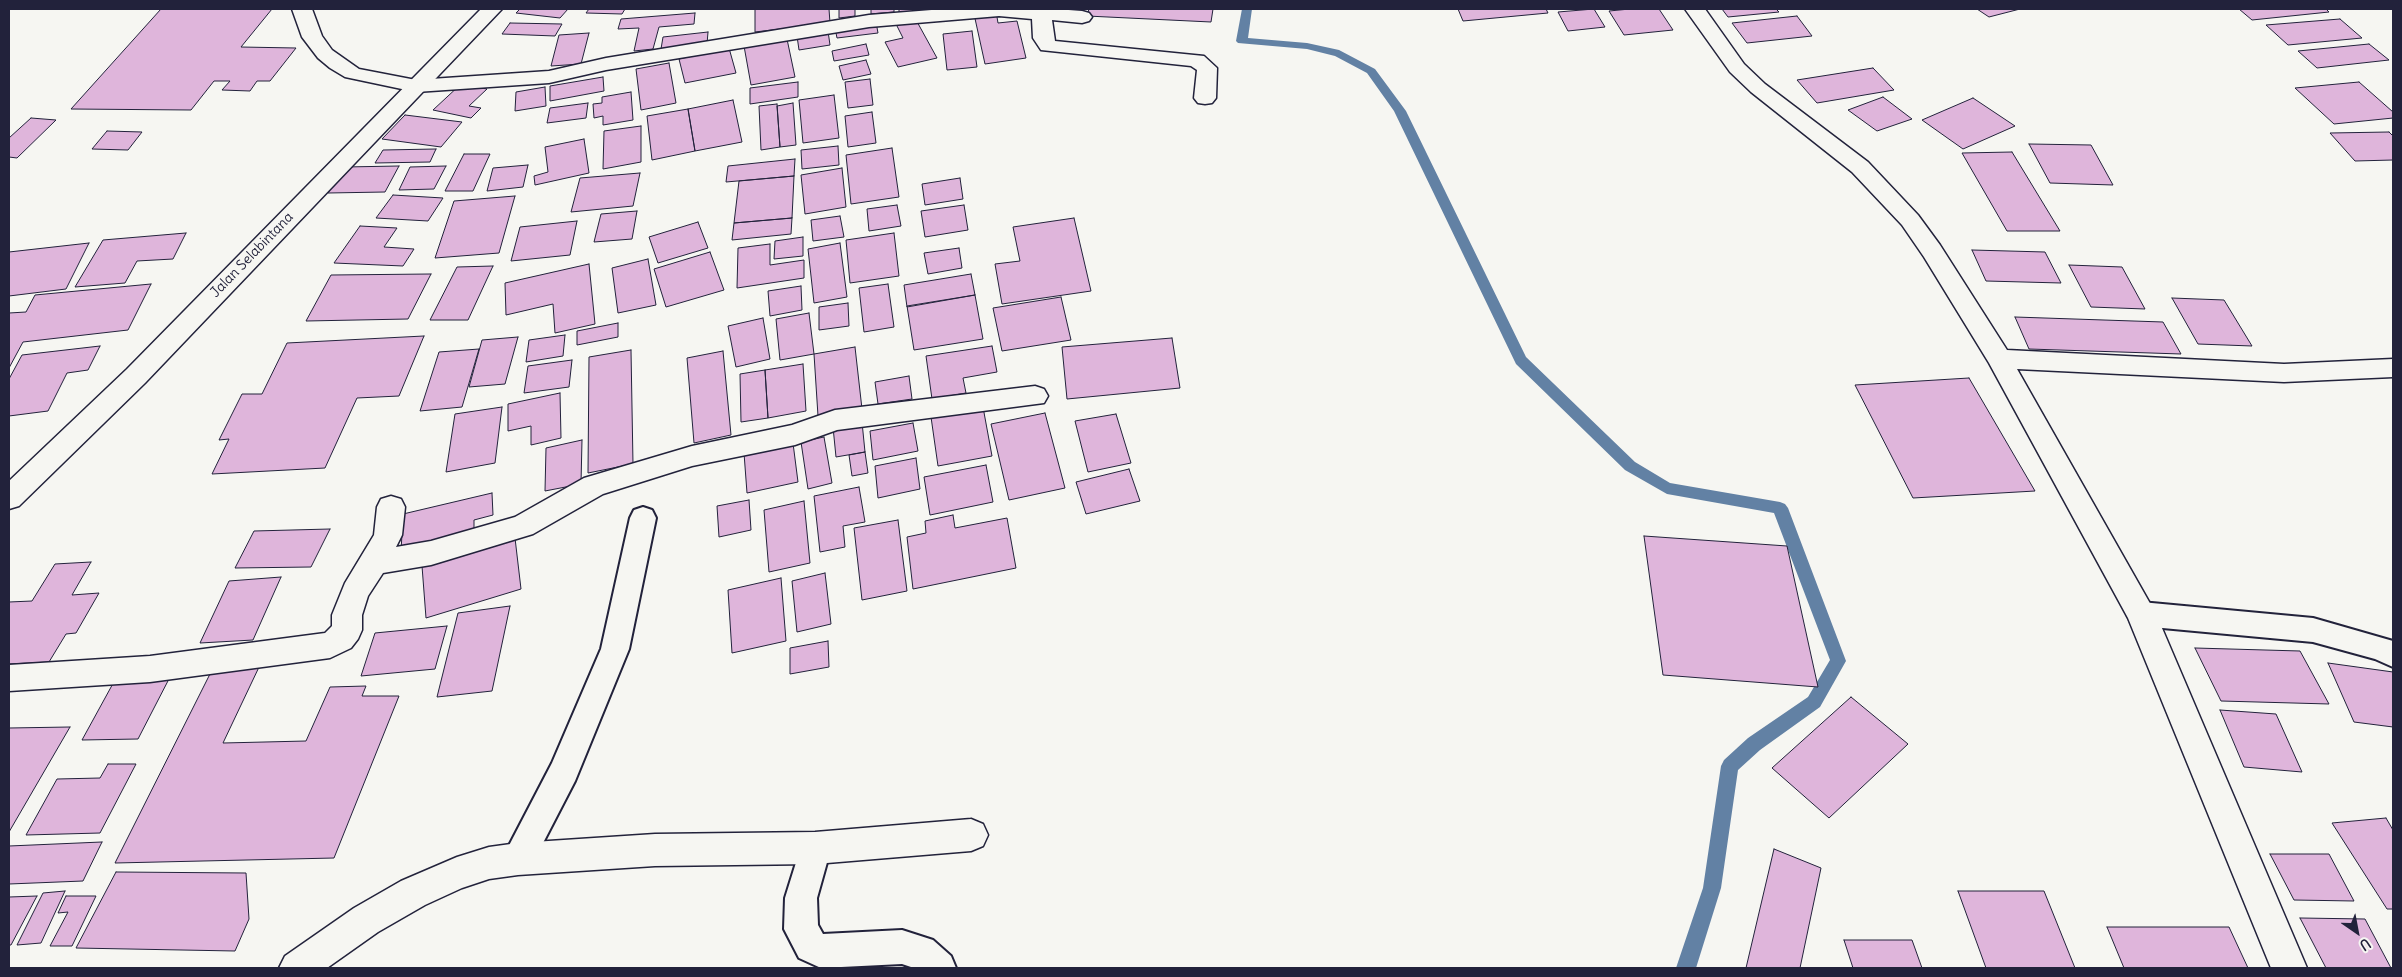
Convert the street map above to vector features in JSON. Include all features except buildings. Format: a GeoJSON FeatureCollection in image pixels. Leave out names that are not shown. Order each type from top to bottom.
{"type":"FeatureCollection","features":[{"type":"Feature","properties":{"kind":"street"},"geometry":{"type":"LineString","coordinates":[[302,9],[312,37],[324,54],[337,64],[352,73],[416,86],[549,77],[606,64],[869,21],[999,10],[1082,17]]}},
{"type":"Feature","properties":{"kind":"street","name":"Jalan Selabintana"},"geometry":{"type":"LineString","coordinates":[[9,498],[136,376],[492,9]]}},
{"type":"Feature","properties":{"kind":"street"},"geometry":{"type":"LineString","coordinates":[[1695,9],[1737,68],[1758,88],[1860,167],[1910,220],[1932,251],[1999,360],[2141,614],[2289,968]]}},
{"type":"Feature","properties":{"kind":"street"},"geometry":{"type":"LineString","coordinates":[[1041,15],[1044,28],[1043,38],[1046,44],[1052,47],[1197,60],[1207,68],[1205,98]]}},
{"type":"Feature","properties":{"kind":"street"},"geometry":{"type":"LineString","coordinates":[[1999,360],[2284,373],[2393,368]]}},
{"type":"Feature","properties":{"kind":"street"},"geometry":{"type":"LineString","coordinates":[[374,563],[431,553],[523,526],[594,486],[692,456],[795,435],[836,420],[1035,396]]}},
{"type":"Feature","properties":{"kind":"street"},"geometry":{"type":"LineString","coordinates":[[9,678],[150,669],[330,645],[340,639],[346,630],[348,615],[355,592],[374,563],[388,535],[391,507]]}},
{"type":"Feature","properties":{"kind":"street"},"geometry":{"type":"LineString","coordinates":[[297,968],[366,920],[413,893],[457,873],[490,863],[518,859],[655,850],[815,848],[971,835]]}},
{"type":"Feature","properties":{"kind":"lane"},"geometry":{"type":"LineString","coordinates":[[518,859],[564,770],[615,649],[644,518]]}},
{"type":"Feature","properties":{"kind":"lane"},"geometry":{"type":"LineString","coordinates":[[2141,614],[2313,630],[2382,649],[2393,656]]}},
{"type":"Feature","properties":{"kind":"lane"},"geometry":{"type":"LineString","coordinates":[[815,848],[801,898],[801,929],[812,946],[821,951],[902,947],[921,952],[939,968]]}},
{"type":"Feature","properties":{"kind":"waterway"},"geometry":{"type":"LineString","coordinates":[[1247,9],[1242,41],[1307,46],[1339,53],[1371,71],[1400,111],[1521,360],[1630,466],[1667,488],[1780,508],[1838,661],[1814,702],[1754,744],[1730,766],[1712,888],[1686,968]]}}]}
